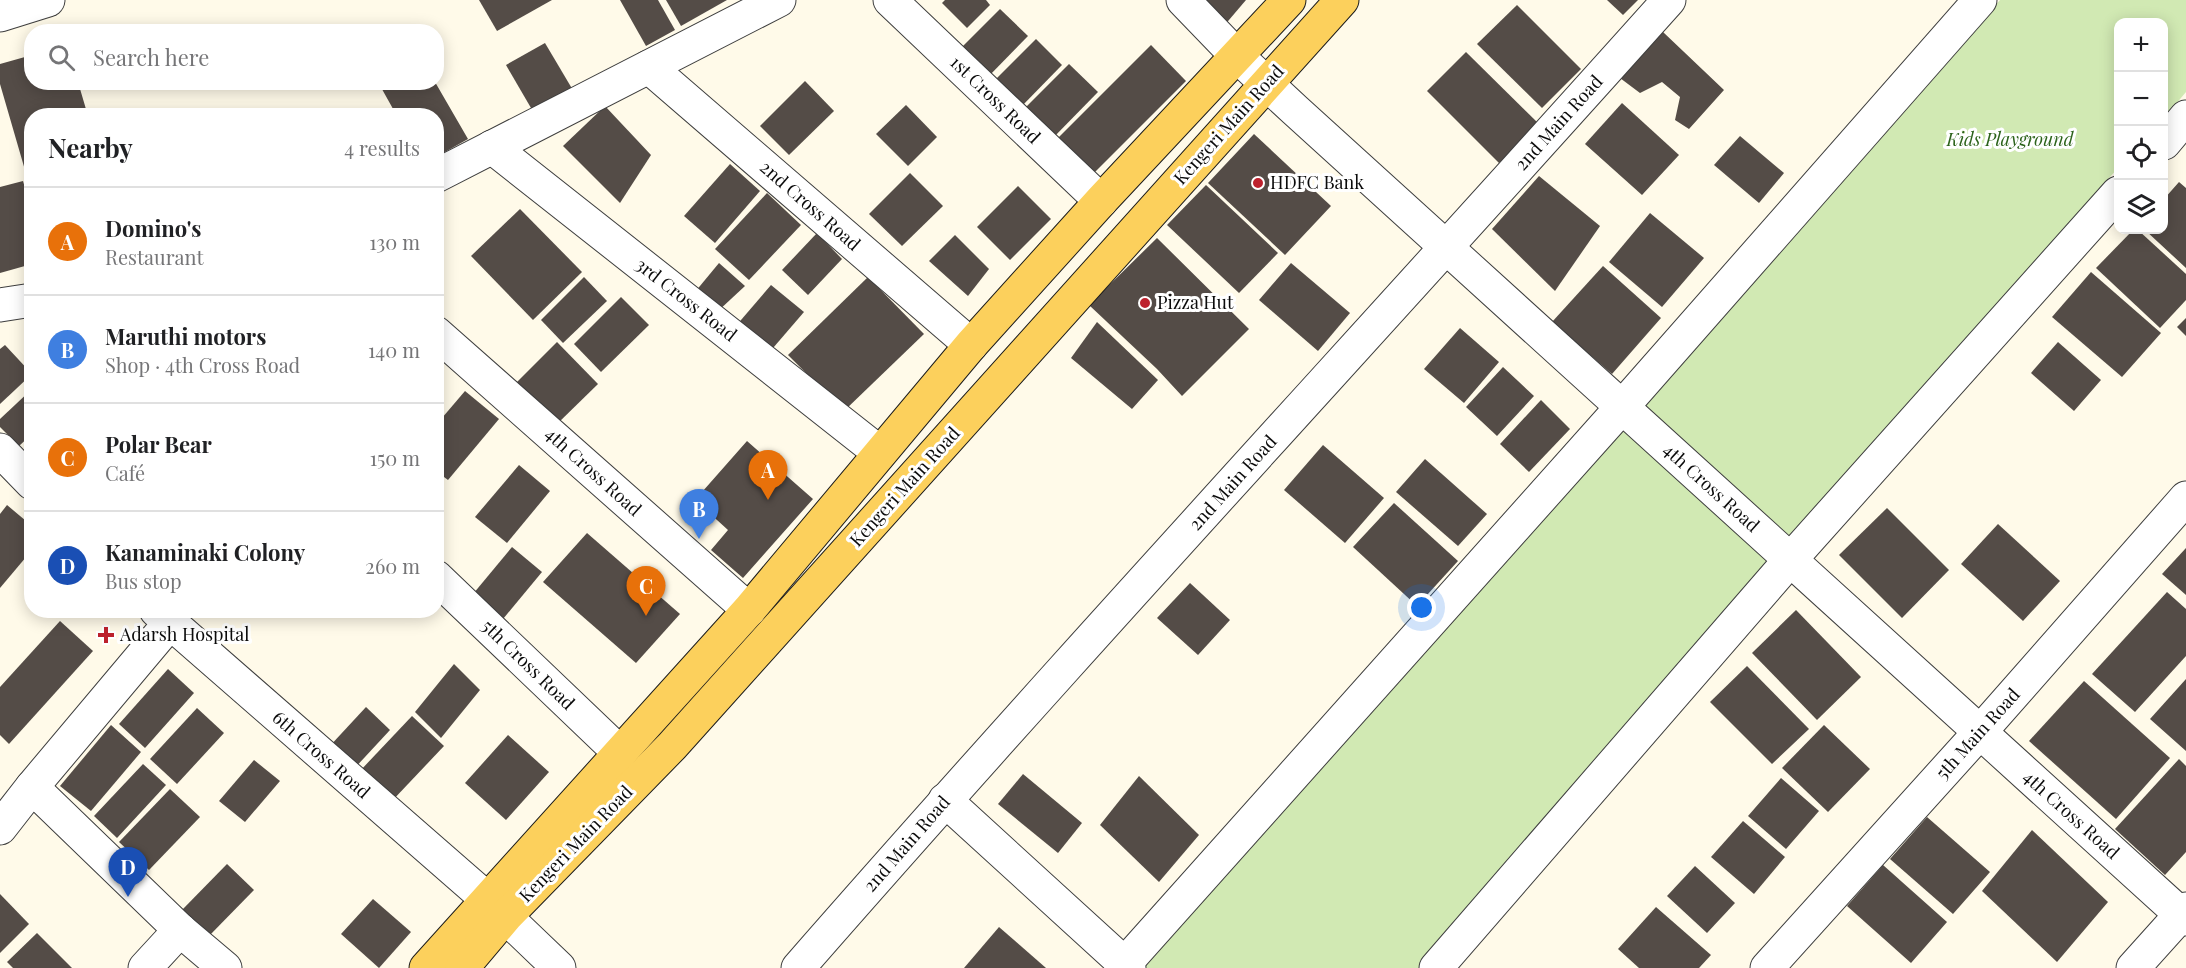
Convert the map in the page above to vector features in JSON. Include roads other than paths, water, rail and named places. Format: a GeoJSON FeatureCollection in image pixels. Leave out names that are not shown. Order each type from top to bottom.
{"type":"FeatureCollection","features":[{"type":"Feature","properties":{"kind":"main road","name":"Kengeri Main Road"},"geometry":{"type":"LineString","coordinates":[[462,968],[496,908],[620,753],[749,610],[971,345],[1101,201],[1289,0]]}},
{"type":"Feature","properties":{"kind":"main road","name":"Kengeri Main Road"},"geometry":{"type":"LineString","coordinates":[[426,968],[496,908],[672,746],[1342,0]]}},
{"type":"Feature","properties":{"kind":"street"},"geometry":{"type":"LineString","coordinates":[[0,15],[48,0]]}},
{"type":"Feature","properties":{"kind":"street"},"geometry":{"type":"LineString","coordinates":[[444,172],[779,0]]}},
{"type":"Feature","properties":{"kind":"street","name":"1st Cross Road"},"geometry":{"type":"LineString","coordinates":[[890,0],[1101,201]]}},
{"type":"Feature","properties":{"kind":"street","name":"4th Cross Road"},"geometry":{"type":"LineString","coordinates":[[1183,0],[1237,56],[1446,249],[2184,914]]}},
{"type":"Feature","properties":{"kind":"street","name":"2nd Main Road"},"geometry":{"type":"LineString","coordinates":[[798,968],[945,800],[1669,0]]}},
{"type":"Feature","properties":{"kind":"street"},"geometry":{"type":"LineString","coordinates":[[945,800],[1125,967],[1980,0]]}},
{"type":"Feature","properties":{"kind":"street","name":"2nd Cross Road"},"geometry":{"type":"LineString","coordinates":[[649,67],[971,345]]}},
{"type":"Feature","properties":{"kind":"street"},"geometry":{"type":"LineString","coordinates":[[2168,137],[2186,117]]}},
{"type":"Feature","properties":{"kind":"street","name":"3rd Cross Road"},"geometry":{"type":"LineString","coordinates":[[492,147],[880,453]]}},
{"type":"Feature","properties":{"kind":"street"},"geometry":{"type":"LineString","coordinates":[[1436,968],[1790,560],[2114,197]]}},
{"type":"Feature","properties":{"kind":"street"},"geometry":{"type":"LineString","coordinates":[[0,305],[24,301]]}},
{"type":"Feature","properties":{"kind":"street","name":"4th Cross Road"},"geometry":{"type":"LineString","coordinates":[[444,340],[749,610]]}},
{"type":"Feature","properties":{"kind":"street"},"geometry":{"type":"LineString","coordinates":[[0,450],[24,475]]}},
{"type":"Feature","properties":{"kind":"street","name":"5th Main Road"},"geometry":{"type":"LineString","coordinates":[[1767,968],[1980,732],[2186,498]]}},
{"type":"Feature","properties":{"kind":"street","name":"5th Cross Road"},"geometry":{"type":"LineString","coordinates":[[444,585],[620,753]]}},
{"type":"Feature","properties":{"kind":"street"},"geometry":{"type":"LineString","coordinates":[[1,825],[161,618]]}},
{"type":"Feature","properties":{"kind":"street","name":"6th Cross Road"},"geometry":{"type":"LineString","coordinates":[[163,618],[496,908],[559,968]]}},
{"type":"Feature","properties":{"kind":"street"},"geometry":{"type":"LineString","coordinates":[[32,787],[180,930],[225,968]]}},
{"type":"Feature","properties":{"kind":"street"},"geometry":{"type":"LineString","coordinates":[[2133,968],[2184,914]]}},
{"type":"Feature","properties":{"kind":"street"},"geometry":{"type":"LineString","coordinates":[[145,968],[180,930]]}},
{"type":"Feature","properties":{"kind":"place","name":"HDFC Bank"},"geometry":{"type":"Point","coordinates":[1258,183]}},
{"type":"Feature","properties":{"kind":"place","name":"Pizza Hut"},"geometry":{"type":"Point","coordinates":[1145,303]}},
{"type":"Feature","properties":{"kind":"place","name":"Domino's"},"geometry":{"type":"Point","coordinates":[768,500]}},
{"type":"Feature","properties":{"kind":"place","name":"Maruthi motors"},"geometry":{"type":"Point","coordinates":[699,539]}},
{"type":"Feature","properties":{"kind":"place","name":"Polar Bear"},"geometry":{"type":"Point","coordinates":[646,616]}},
{"type":"Feature","properties":{"kind":"place","name":"Adarsh Hospital"},"geometry":{"type":"Point","coordinates":[106,635]}},
{"type":"Feature","properties":{"kind":"place","name":"Kanaminaki Colony"},"geometry":{"type":"Point","coordinates":[128,897]}},
{"type":"Feature","properties":{"kind":"park label","name":"Kids Playground"},"geometry":{"type":"Point","coordinates":[2010,140]}}]}
